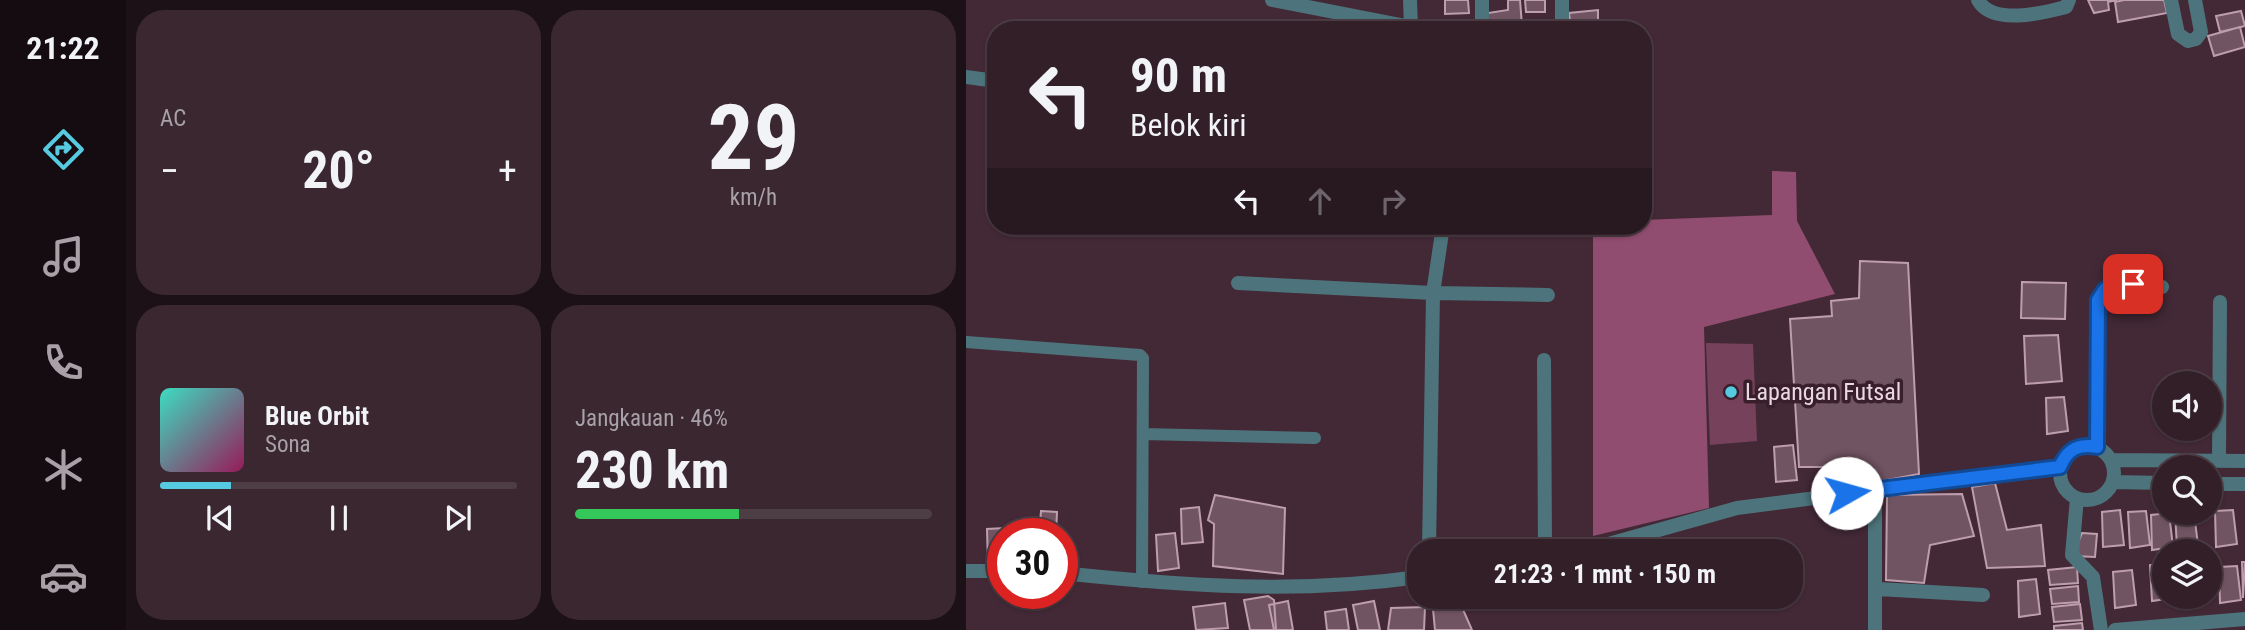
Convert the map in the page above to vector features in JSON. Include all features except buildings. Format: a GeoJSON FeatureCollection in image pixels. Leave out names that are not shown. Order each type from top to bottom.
{"type":"FeatureCollection","features":[{"type":"Feature","properties":{"kind":"street"},"geometry":{"type":"LineString","coordinates":[[1272,0],[1333,6],[1392,21]]}},
{"type":"Feature","properties":{"kind":"street"},"geometry":{"type":"LineString","coordinates":[[1410,0],[1411,21]]}},
{"type":"Feature","properties":{"kind":"street"},"geometry":{"type":"LineString","coordinates":[[1482,0],[1482,21]]}},
{"type":"Feature","properties":{"kind":"street"},"geometry":{"type":"LineString","coordinates":[[1562,0],[1562,21]]}},
{"type":"Feature","properties":{"kind":"street"},"geometry":{"type":"LineString","coordinates":[[1978,0],[1981,5],[1998,15],[2055,10],[2066,7],[2069,0]]}},
{"type":"Feature","properties":{"kind":"street"},"geometry":{"type":"LineString","coordinates":[[2172,0],[2178,34],[2188,41],[2196,40],[2201,32],[2195,0]]}},
{"type":"Feature","properties":{"kind":"street"},"geometry":{"type":"LineString","coordinates":[[966,77],[987,80]]}},
{"type":"Feature","properties":{"kind":"street"},"geometry":{"type":"LineString","coordinates":[[1429,539],[1433,293],[1442,235]]}},
{"type":"Feature","properties":{"kind":"street"},"geometry":{"type":"LineString","coordinates":[[1238,283],[1433,293],[1548,295]]}},
{"type":"Feature","properties":{"kind":"street"},"geometry":{"type":"LineString","coordinates":[[2097,447],[2098,300],[2105,289],[2133,284],[2162,287]]}},
{"type":"Feature","properties":{"kind":"street"},"geometry":{"type":"LineString","coordinates":[[2219,455],[2220,302]]}},
{"type":"Feature","properties":{"kind":"street"},"geometry":{"type":"LineString","coordinates":[[1544,360],[1545,539]]}},
{"type":"Feature","properties":{"kind":"street"},"geometry":{"type":"LineString","coordinates":[[2113,482],[2111,460],[2097,447],[2078,446],[2069,451],[2060,467],[2063,486],[2077,498],[2096,499],[2113,482],[2152,483]]}},
{"type":"Feature","properties":{"kind":"street"},"geometry":{"type":"LineString","coordinates":[[2111,460],[2152,460]]}},
{"type":"Feature","properties":{"kind":"street"},"geometry":{"type":"LineString","coordinates":[[2222,460],[2245,461]]}},
{"type":"Feature","properties":{"kind":"street"},"geometry":{"type":"LineString","coordinates":[[1626,539],[1737,508],[2060,467]]}},
{"type":"Feature","properties":{"kind":"street"},"geometry":{"type":"LineString","coordinates":[[2222,484],[2245,484]]}},
{"type":"Feature","properties":{"kind":"street"},"geometry":{"type":"LineString","coordinates":[[1875,490],[1878,589],[1875,630]]}},
{"type":"Feature","properties":{"kind":"street"},"geometry":{"type":"LineString","coordinates":[[2077,498],[2072,555],[2093,577],[2101,630]]}},
{"type":"Feature","properties":{"kind":"street"},"geometry":{"type":"LineString","coordinates":[[966,571],[987,571]]}},
{"type":"Feature","properties":{"kind":"street"},"geometry":{"type":"LineString","coordinates":[[1078,575],[1142,582],[1264,588],[1342,587],[1407,578]]}},
{"type":"Feature","properties":{"kind":"street"},"geometry":{"type":"LineString","coordinates":[[1878,589],[1983,595]]}},
{"type":"Feature","properties":{"kind":"street"},"geometry":{"type":"LineString","coordinates":[[2115,630],[2245,619]]}},
{"type":"Feature","properties":{"kind":"lane"},"geometry":{"type":"LineString","coordinates":[[966,342],[1140,355],[1144,361],[1142,582]]}},
{"type":"Feature","properties":{"kind":"lane"},"geometry":{"type":"LineString","coordinates":[[1143,434],[1315,438]]}},
{"type":"Feature","properties":{"kind":"shaded area"},"geometry":{"type":"Polygon","coordinates":[[[1772,171],[1796,172],[1797,221],[1835,294],[1704,327],[1709,508],[1593,536],[1593,235],[1652,235],[1652,220],[1772,215],[1772,171]]]}},
{"type":"Feature","properties":{"kind":"shaded area","name":"Lapangan Futsal"},"geometry":{"type":"Polygon","coordinates":[[[1706,343],[1753,344],[1757,441],[1710,445],[1706,343]]]}},
{"type":"Feature","properties":{"kind":"place","name":"Lapangan Futsal"},"geometry":{"type":"Point","coordinates":[1731,392]}},
{"type":"Feature","properties":{"kind":"route"},"geometry":{"type":"LineString","coordinates":[[1847,493],[2060,467],[2063,458],[2078,446],[2097,447],[2098,300],[2105,289],[2133,284]]}}]}
